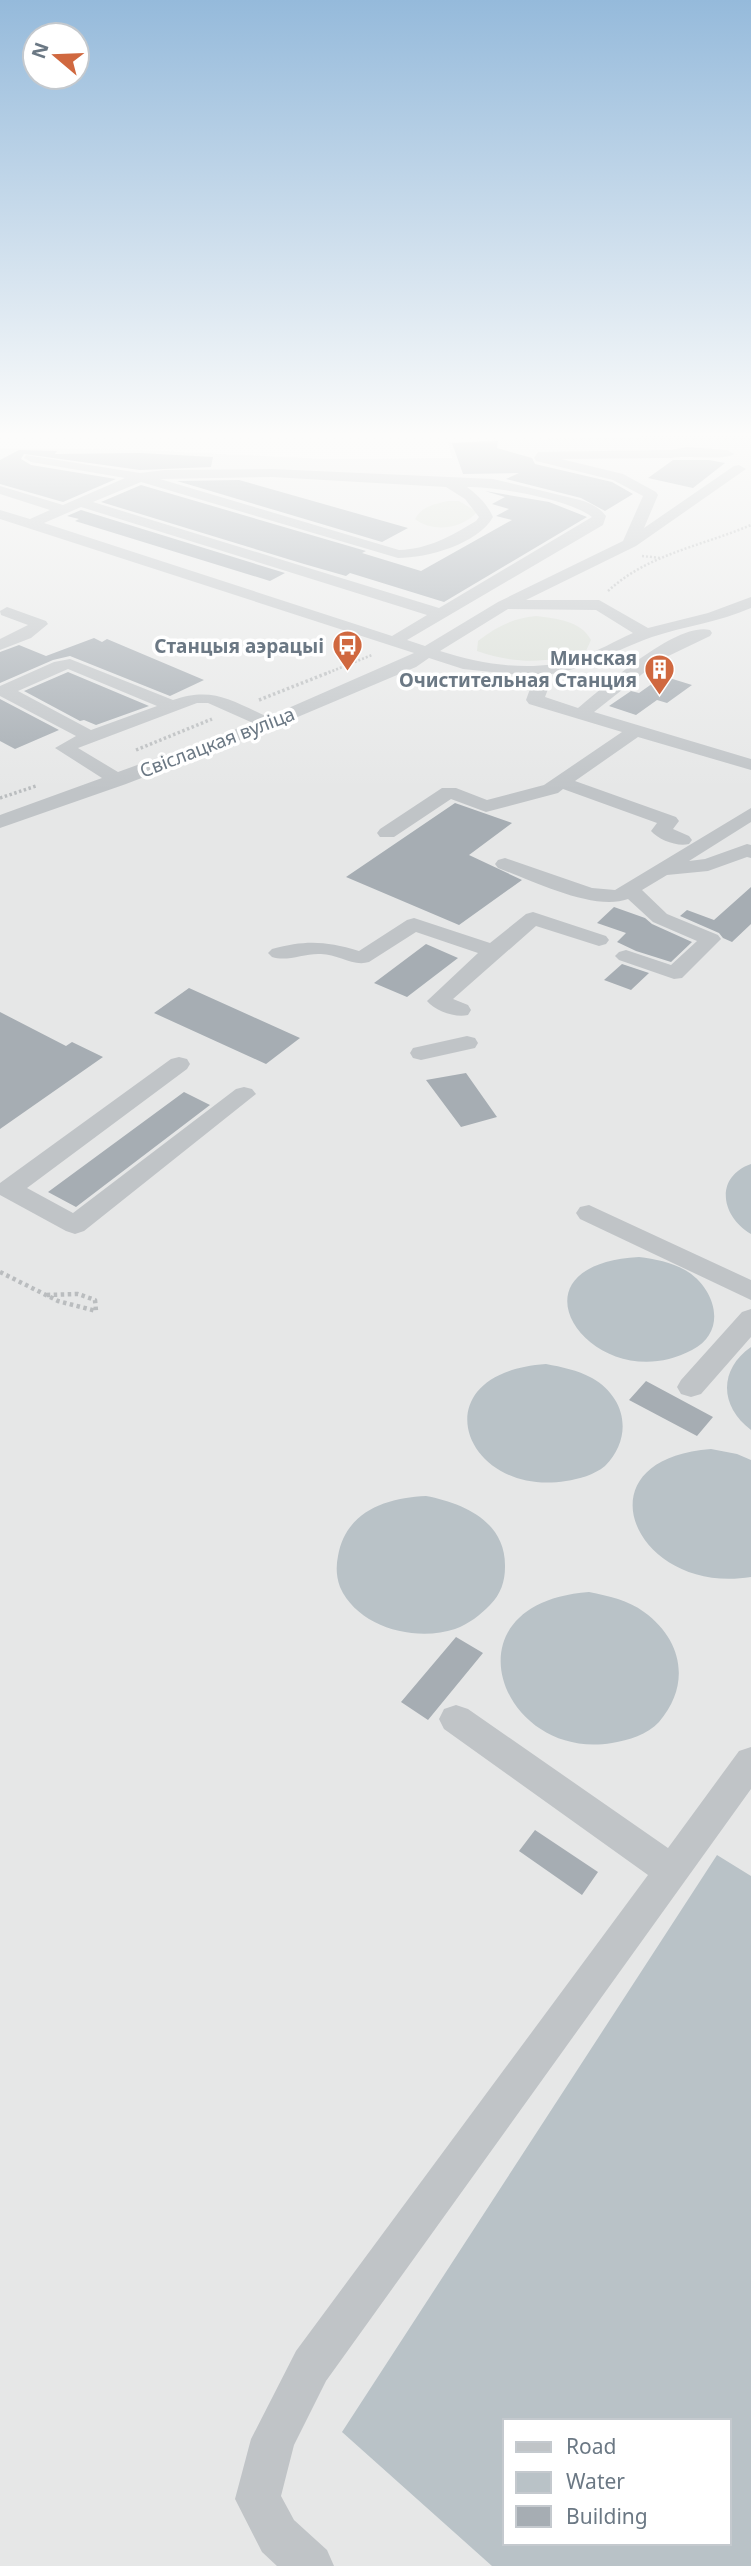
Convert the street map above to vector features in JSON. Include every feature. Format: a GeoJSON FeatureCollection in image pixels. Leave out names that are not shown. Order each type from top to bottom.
{"type":"FeatureCollection","features":[{"type":"Feature","properties":{"kind":"street"},"geometry":{"type":"LineString","coordinates":[[114,551],[396,640],[463,664],[535,671],[585,661],[646,634],[706,620],[751,601]]}},
{"type":"Feature","properties":{"kind":"street"},"geometry":{"type":"LineString","coordinates":[[224,551],[440,614]]}},
{"type":"Feature","properties":{"kind":"street"},"geometry":{"type":"LineString","coordinates":[[387,551],[413,555],[433,551]]}},
{"type":"Feature","properties":{"kind":"street"},"geometry":{"type":"LineString","coordinates":[[396,640],[549,551]]}},
{"type":"Feature","properties":{"kind":"street"},"geometry":{"type":"LineString","coordinates":[[429,652],[504,605],[615,551]]}},
{"type":"Feature","properties":{"kind":"street"},"geometry":{"type":"LineString","coordinates":[[504,605],[599,605],[646,634]]}},
{"type":"Feature","properties":{"kind":"street"},"geometry":{"type":"LineString","coordinates":[[0,645],[25,635],[40,624],[7,612]]}},
{"type":"Feature","properties":{"kind":"street"},"geometry":{"type":"LineString","coordinates":[[581,714],[650,661],[687,637],[739,624]]}},
{"type":"Feature","properties":{"kind":"street","name":"Свіслацкая вуліца"},"geometry":{"type":"LineString","coordinates":[[0,822],[268,723],[410,663],[429,652]]}},
{"type":"Feature","properties":{"kind":"street"},"geometry":{"type":"LineString","coordinates":[[90,736],[4,691],[70,664],[173,706]]}},
{"type":"Feature","properties":{"kind":"street"},"geometry":{"type":"LineString","coordinates":[[535,671],[539,689],[535,699],[751,765]]}},
{"type":"Feature","properties":{"kind":"street"},"geometry":{"type":"LineString","coordinates":[[119,780],[64,748],[202,696],[268,723]]}},
{"type":"Feature","properties":{"kind":"street"},"geometry":{"type":"LineString","coordinates":[[387,833],[449,792],[485,806],[551,789],[636,730]]}},
{"type":"Feature","properties":{"kind":"street"},"geometry":{"type":"LineString","coordinates":[[561,782],[669,821],[661,831],[682,840]]}},
{"type":"Feature","properties":{"kind":"street"},"geometry":{"type":"LineString","coordinates":[[505,864],[589,894],[609,897],[631,891],[751,814]]}},
{"type":"Feature","properties":{"kind":"street"},"geometry":{"type":"LineString","coordinates":[[664,870],[708,865],[747,850],[751,852]]}},
{"type":"Feature","properties":{"kind":"street"},"geometry":{"type":"LineString","coordinates":[[626,956],[674,973],[711,939],[660,918],[631,891]]}},
{"type":"Feature","properties":{"kind":"street"},"geometry":{"type":"LineString","coordinates":[[460,1010],[438,1001],[533,918],[599,940]]}},
{"type":"Feature","properties":{"kind":"street"},"geometry":{"type":"LineString","coordinates":[[279,953],[323,947],[362,958],[414,924],[493,951]]}},
{"type":"Feature","properties":{"kind":"street"},"geometry":{"type":"LineString","coordinates":[[421,1053],[467,1043]]}},
{"type":"Feature","properties":{"kind":"street"},"geometry":{"type":"LineString","coordinates":[[179,1064],[9,1189],[75,1225],[244,1094]]}},
{"type":"Feature","properties":{"kind":"street"},"geometry":{"type":"LineString","coordinates":[[589,1213],[751,1291]]}},
{"type":"Feature","properties":{"kind":"street"},"geometry":{"type":"LineString","coordinates":[[691,1387],[751,1318]]}},
{"type":"Feature","properties":{"kind":"street"},"geometry":{"type":"LineString","coordinates":[[456,1719],[672,1871]]}},
{"type":"Feature","properties":{"kind":"street"},"geometry":{"type":"LineString","coordinates":[[311,2566],[278,2536],[258,2499],[273,2439],[305,2378],[751,1762]]}},
{"type":"Feature","properties":{"kind":"path"},"geometry":{"type":"LineString","coordinates":[[599,605],[619,578],[676,551]]}},
{"type":"Feature","properties":{"kind":"path"},"geometry":{"type":"LineString","coordinates":[[93,767],[374,654]]}},
{"type":"Feature","properties":{"kind":"path"},"geometry":{"type":"LineString","coordinates":[[0,798],[47,782]]}},
{"type":"Feature","properties":{"kind":"path"},"geometry":{"type":"LineString","coordinates":[[0,1272],[71,1308],[96,1311],[96,1300],[78,1294],[46,1295]]}},
{"type":"Feature","properties":{"kind":"shaded area"},"geometry":{"type":"Polygon","coordinates":[[[0,551],[751,551],[751,2566],[0,2566],[0,551]]]}},
{"type":"Feature","properties":{"kind":"shaded area"},"geometry":{"type":"Polygon","coordinates":[[[536,616],[567,622],[581,628],[591,640],[585,653],[531,661],[477,651],[478,641],[491,631],[512,621],[536,616]]]}},
{"type":"Feature","properties":{"kind":"water"},"geometry":{"type":"Polygon","coordinates":[[[751,1164],[751,1234],[733,1218],[726,1198],[731,1178],[751,1164]]]}},
{"type":"Feature","properties":{"kind":"water"},"geometry":{"type":"Polygon","coordinates":[[[639,1257],[663,1261],[685,1270],[704,1287],[714,1309],[714,1321],[704,1342],[692,1350],[656,1361],[623,1359],[595,1346],[576,1326],[567,1304],[573,1282],[596,1265],[639,1257]]]}},
{"type":"Feature","properties":{"kind":"water"},"geometry":{"type":"Polygon","coordinates":[[[751,1347],[751,1430],[733,1410],[727,1388],[733,1366],[751,1347]]]}},
{"type":"Feature","properties":{"kind":"water"},"geometry":{"type":"Polygon","coordinates":[[[546,1364],[592,1378],[604,1386],[619,1407],[622,1419],[620,1443],[605,1466],[596,1472],[566,1481],[530,1481],[501,1471],[480,1454],[469,1432],[468,1409],[480,1388],[506,1372],[546,1364]]]}},
{"type":"Feature","properties":{"kind":"water"},"geometry":{"type":"Polygon","coordinates":[[[711,1449],[751,1460],[751,1577],[710,1577],[676,1566],[651,1547],[636,1524],[633,1499],[643,1476],[669,1458],[711,1449]]]}},
{"type":"Feature","properties":{"kind":"water"},"geometry":{"type":"Polygon","coordinates":[[[426,1496],[468,1509],[480,1517],[498,1537],[505,1567],[500,1592],[478,1616],[455,1629],[423,1634],[390,1628],[360,1613],[340,1587],[337,1567],[342,1541],[359,1518],[383,1504],[426,1496]]]}},
{"type":"Feature","properties":{"kind":"water"},"geometry":{"type":"Polygon","coordinates":[[[589,1592],[625,1601],[644,1612],[667,1636],[678,1664],[676,1693],[659,1722],[637,1736],[612,1743],[573,1742],[540,1729],[516,1706],[503,1679],[502,1650],[514,1623],[543,1602],[589,1592]]]}},
{"type":"Feature","properties":{"kind":"water"},"geometry":{"type":"Polygon","coordinates":[[[717,1855],[751,1876],[751,2566],[492,2566],[342,2432],[717,1855]]]}},
{"type":"Feature","properties":{"kind":"building"},"geometry":{"type":"Polygon","coordinates":[[[172,551],[213,551],[285,573],[270,581],[172,551]]]}},
{"type":"Feature","properties":{"kind":"building"},"geometry":{"type":"Polygon","coordinates":[[[261,551],[365,551],[362,553],[421,571],[457,551],[530,551],[444,602],[350,573],[346,576],[261,551]]]}},
{"type":"Feature","properties":{"kind":"building"},"geometry":{"type":"Polygon","coordinates":[[[94,638],[102,642],[107,639],[204,680],[170,696],[70,656],[53,660],[0,683],[0,652],[19,645],[46,656],[94,638]]]}},
{"type":"Feature","properties":{"kind":"building"},"geometry":{"type":"Polygon","coordinates":[[[68,672],[149,706],[96,725],[80,721],[24,691],[68,672]]]}},
{"type":"Feature","properties":{"kind":"building","name":"Минская Очистительная Станция"},"geometry":{"type":"Polygon","coordinates":[[[663,676],[692,685],[667,703],[657,700],[636,715],[609,706],[631,691],[639,693],[663,676]]]}},
{"type":"Feature","properties":{"kind":"building"},"geometry":{"type":"Polygon","coordinates":[[[0,699],[59,730],[15,749],[0,741],[0,699]]]}},
{"type":"Feature","properties":{"kind":"building"},"geometry":{"type":"Polygon","coordinates":[[[455,803],[512,823],[469,855],[522,880],[459,925],[346,877],[455,803]]]}},
{"type":"Feature","properties":{"kind":"building"},"geometry":{"type":"Polygon","coordinates":[[[751,887],[751,924],[732,942],[719,933],[680,916],[687,910],[714,920],[751,887]]]}},
{"type":"Feature","properties":{"kind":"building"},"geometry":{"type":"Polygon","coordinates":[[[614,907],[645,918],[652,924],[692,942],[671,962],[636,951],[617,942],[626,933],[597,923],[614,907]]]}},
{"type":"Feature","properties":{"kind":"building"},"geometry":{"type":"Polygon","coordinates":[[[426,944],[458,958],[407,997],[374,983],[426,944]]]}},
{"type":"Feature","properties":{"kind":"building"},"geometry":{"type":"Polygon","coordinates":[[[622,964],[649,973],[631,990],[604,980],[622,964]]]}},
{"type":"Feature","properties":{"kind":"building"},"geometry":{"type":"Polygon","coordinates":[[[189,988],[300,1038],[266,1064],[154,1013],[189,988]]]}},
{"type":"Feature","properties":{"kind":"building"},"geometry":{"type":"Polygon","coordinates":[[[0,1012],[66,1046],[72,1042],[103,1057],[0,1129],[0,1012]]]}},
{"type":"Feature","properties":{"kind":"building"},"geometry":{"type":"Polygon","coordinates":[[[466,1073],[497,1117],[461,1127],[426,1080],[466,1073]]]}},
{"type":"Feature","properties":{"kind":"building"},"geometry":{"type":"Polygon","coordinates":[[[184,1092],[210,1105],[76,1207],[48,1192],[184,1092]]]}},
{"type":"Feature","properties":{"kind":"building"},"geometry":{"type":"Polygon","coordinates":[[[646,1381],[713,1417],[697,1436],[629,1400],[646,1381]]]}},
{"type":"Feature","properties":{"kind":"building"},"geometry":{"type":"Polygon","coordinates":[[[456,1637],[483,1653],[428,1720],[401,1702],[456,1637]]]}},
{"type":"Feature","properties":{"kind":"building"},"geometry":{"type":"Polygon","coordinates":[[[535,1830],[598,1872],[582,1895],[519,1851],[535,1830]]]}},
{"type":"Feature","properties":{"kind":"place","name":"Станцыя аэрацыі"},"geometry":{"type":"Point","coordinates":[347,673]}},
{"type":"Feature","properties":{"kind":"place","name":"Минская Очистительная Станция"},"geometry":{"type":"Point","coordinates":[660,696]}}]}
